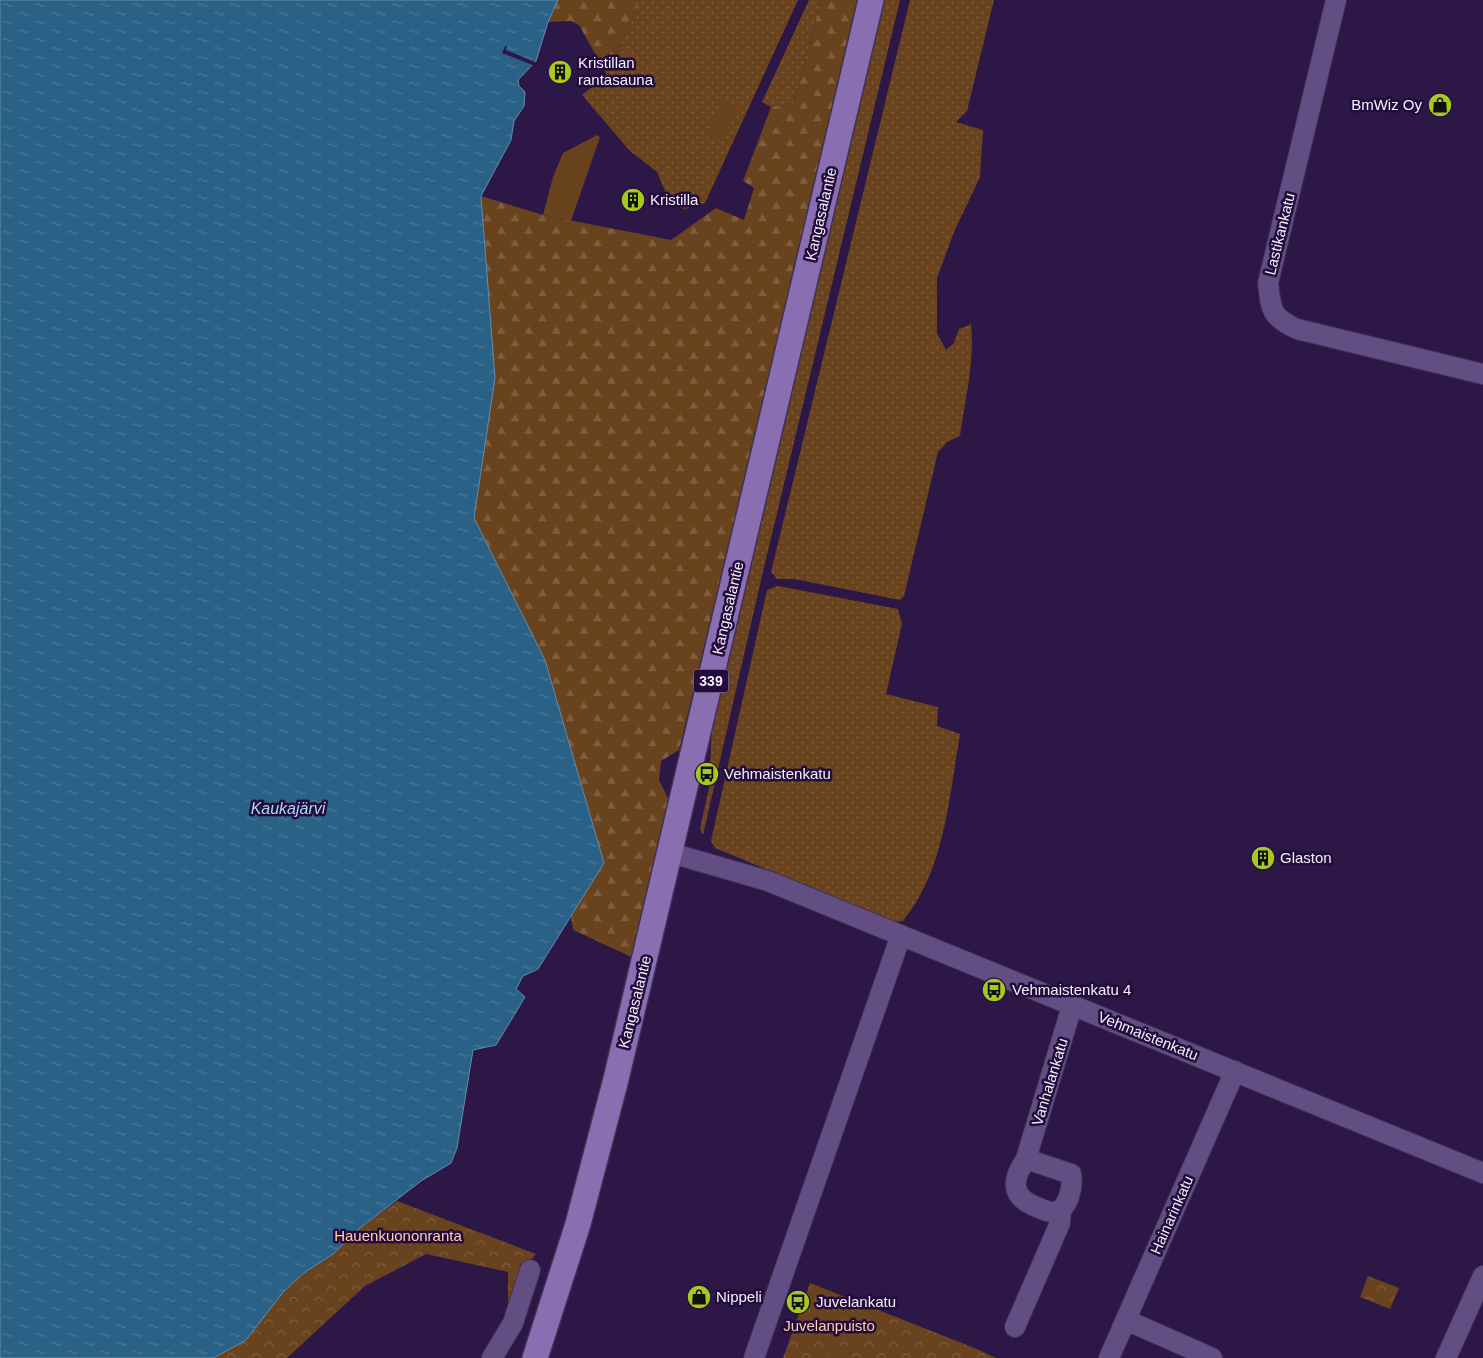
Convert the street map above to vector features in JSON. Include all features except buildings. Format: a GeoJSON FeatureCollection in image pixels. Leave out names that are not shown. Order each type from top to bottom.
{"type":"FeatureCollection","features":[{"type":"Feature","properties":{"kind":"main road","name":"Kangasalantie"},"geometry":{"type":"LineString","coordinates":[[535,1358],[578,1224],[596,1158],[671,853],[871,0]]}},
{"type":"Feature","properties":{"kind":"street","name":"Lastikankatu"},"geometry":{"type":"LineString","coordinates":[[1336,0],[1268,283],[1270,303],[1279,320],[1297,329],[1483,374]]}},
{"type":"Feature","properties":{"kind":"street","name":"Vehmaistenkatu"},"geometry":{"type":"LineString","coordinates":[[671,853],[768,881],[1483,1173]]}},
{"type":"Feature","properties":{"kind":"street"},"geometry":{"type":"LineString","coordinates":[[754,1358],[901,935]]}},
{"type":"Feature","properties":{"kind":"street","name":"Vanhalankatu"},"geometry":{"type":"LineString","coordinates":[[1061,1208],[1054,1212],[1046,1211],[1022,1199],[1017,1191],[1016,1172],[1026,1158],[1072,1006]]}},
{"type":"Feature","properties":{"kind":"street","name":"Hainarinkatu"},"geometry":{"type":"LineString","coordinates":[[1109,1358],[1235,1071]]}},
{"type":"Feature","properties":{"kind":"street"},"geometry":{"type":"LineString","coordinates":[[1015,1327],[1060,1223],[1061,1208],[1071,1193],[1071,1174],[1026,1158]]}},
{"type":"Feature","properties":{"kind":"street"},"geometry":{"type":"LineString","coordinates":[[492,1358],[513,1323],[530,1270]]}},
{"type":"Feature","properties":{"kind":"street"},"geometry":{"type":"LineString","coordinates":[[1446,1358],[1483,1276]]}},
{"type":"Feature","properties":{"kind":"street"},"geometry":{"type":"LineString","coordinates":[[1126,1320],[1212,1358]]}},
{"type":"Feature","properties":{"kind":"green space"},"geometry":{"type":"Polygon","coordinates":[[[558,0],[640,0],[607,75],[579,25],[571,21],[548,22],[558,0]]]}},
{"type":"Feature","properties":{"kind":"green space"},"geometry":{"type":"Polygon","coordinates":[[[640,0],[798,0],[705,203],[685,209],[671,205],[657,172],[630,151],[582,95],[607,75],[640,0]]]}},
{"type":"Feature","properties":{"kind":"green space"},"geometry":{"type":"Polygon","coordinates":[[[809,0],[821,0],[794,103],[771,107],[762,102],[809,0]]]}},
{"type":"Feature","properties":{"kind":"green space"},"geometry":{"type":"Polygon","coordinates":[[[821,0],[860,0],[679,750],[661,761],[659,780],[671,804],[638,960],[573,930],[571,916],[604,863],[545,660],[474,518],[495,378],[481,196],[543,215],[671,240],[716,208],[744,220],[754,188],[743,181],[771,107],[794,103],[821,0]]]}},
{"type":"Feature","properties":{"kind":"green space"},"geometry":{"type":"Polygon","coordinates":[[[883,0],[900,0],[761,580],[703,835],[700,829],[714,765],[710,764],[712,727],[883,0]]]}},
{"type":"Feature","properties":{"kind":"green space"},"geometry":{"type":"Polygon","coordinates":[[[910,0],[994,0],[967,111],[956,122],[983,130],[980,177],[954,232],[937,278],[937,333],[946,350],[954,343],[959,329],[971,324],[972,352],[967,394],[960,436],[947,442],[938,452],[904,596],[900,600],[794,579],[777,579],[771,572],[910,0]]]}},
{"type":"Feature","properties":{"kind":"green space"},"geometry":{"type":"Polygon","coordinates":[[[723,100],[738,107],[721,143],[706,136],[723,100]]]}},
{"type":"Feature","properties":{"kind":"green space"},"geometry":{"type":"Polygon","coordinates":[[[597,135],[600,137],[571,221],[543,215],[553,177],[563,153],[597,135]]]}},
{"type":"Feature","properties":{"kind":"green space"},"geometry":{"type":"Polygon","coordinates":[[[778,586],[898,609],[902,624],[886,694],[938,707],[937,726],[960,734],[948,808],[937,856],[917,901],[903,921],[893,922],[715,848],[711,841],[767,590],[778,586]]]}},
{"type":"Feature","properties":{"kind":"green space","name":"Hauenkuononranta"},"geometry":{"type":"Polygon","coordinates":[[[397,1201],[536,1254],[519,1273],[508,1313],[508,1272],[426,1254],[365,1286],[287,1358],[214,1358],[246,1340],[284,1291],[305,1272],[333,1254],[360,1228],[397,1201]]]}},
{"type":"Feature","properties":{"kind":"green space"},"geometry":{"type":"Polygon","coordinates":[[[1368,1276],[1399,1288],[1390,1309],[1360,1297],[1368,1276]]]}},
{"type":"Feature","properties":{"kind":"green space","name":"Juvelanpuisto"},"geometry":{"type":"Polygon","coordinates":[[[810,1283],[977,1349],[996,1358],[783,1358],[810,1283]]]}},
{"type":"Feature","properties":{"kind":"green space"},"geometry":{"type":"Polygon","coordinates":[[[831,1348],[853,1358],[827,1358],[831,1348]]]}},
{"type":"Feature","properties":{"kind":"water","name":"Kaukajärvi"},"geometry":{"type":"Polygon","coordinates":[[[0,0],[558,0],[548,22],[536,61],[518,80],[519,86],[525,92],[524,106],[514,121],[511,140],[481,196],[495,378],[474,518],[545,660],[604,863],[538,969],[523,976],[516,989],[525,997],[496,1045],[473,1050],[457,1148],[451,1163],[421,1181],[360,1228],[333,1254],[305,1272],[284,1291],[246,1340],[214,1358],[0,1358],[0,0]]]}},
{"type":"Feature","properties":{"kind":"pier"},"geometry":{"type":"Polygon","coordinates":[[[505,46],[507,47],[506,50],[537,63],[535,66],[502,53],[505,46]]]}},
{"type":"Feature","properties":{"kind":"place","name":"Kristillan rantasauna"},"geometry":{"type":"Point","coordinates":[560,72]}},
{"type":"Feature","properties":{"kind":"place","name":"BmWiz Oy"},"geometry":{"type":"Point","coordinates":[1440,105]}},
{"type":"Feature","properties":{"kind":"place","name":"Kristilla"},"geometry":{"type":"Point","coordinates":[633,200]}},
{"type":"Feature","properties":{"kind":"place","name":"Vehmaistenkatu"},"geometry":{"type":"Point","coordinates":[707,774]}},
{"type":"Feature","properties":{"kind":"place","name":"Glaston"},"geometry":{"type":"Point","coordinates":[1263,858]}},
{"type":"Feature","properties":{"kind":"place","name":"Vehmaistenkatu 4"},"geometry":{"type":"Point","coordinates":[994,990]}},
{"type":"Feature","properties":{"kind":"place","name":"Nippeli"},"geometry":{"type":"Point","coordinates":[699,1297]}},
{"type":"Feature","properties":{"kind":"place","name":"Juvelankatu"},"geometry":{"type":"Point","coordinates":[798,1302]}}]}
